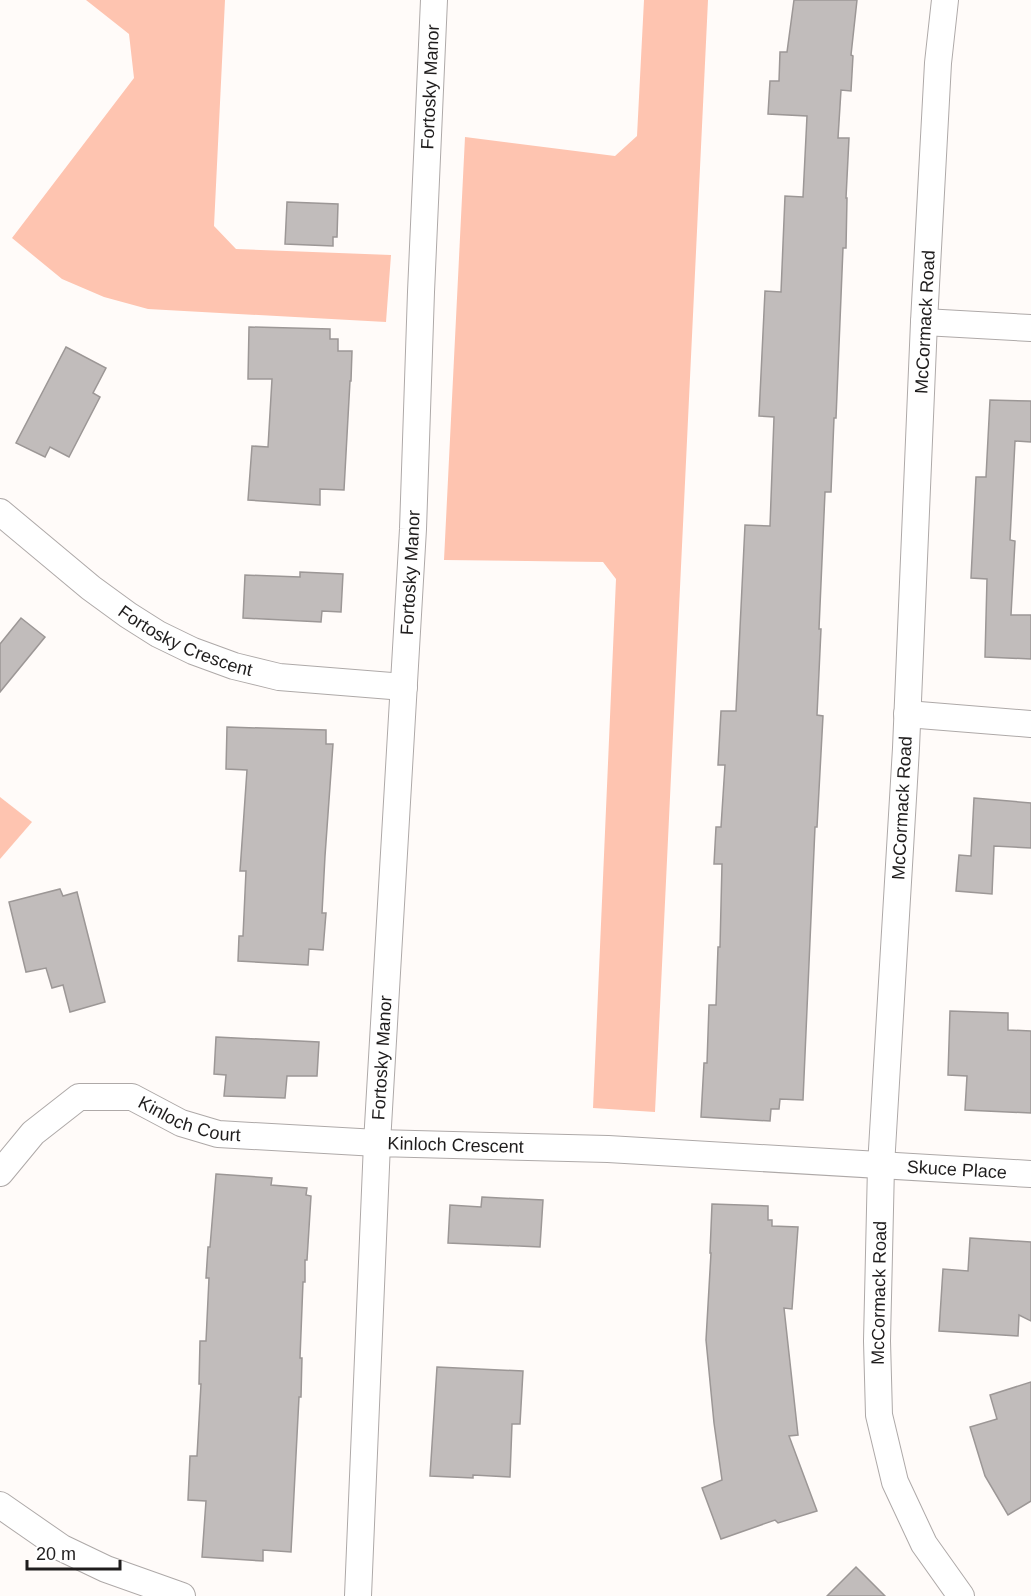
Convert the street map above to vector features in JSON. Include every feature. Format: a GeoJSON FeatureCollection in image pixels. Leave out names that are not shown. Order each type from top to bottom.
{"type":"FeatureCollection","features":[{"type":"Feature","properties":{"kind":"street","name":"Fortosky Manor"},"geometry":{"type":"LineString","coordinates":[[377,1143],[413,529],[434,0]]}},
{"type":"Feature","properties":{"kind":"street","name":"McCormack Road"},"geometry":{"type":"LineString","coordinates":[[945,0],[938,63],[924,322],[908,714],[881,1166],[877,1341],[879,1415],[895,1482],[924,1544],[961,1596]]}},
{"type":"Feature","properties":{"kind":"street"},"geometry":{"type":"LineString","coordinates":[[924,322],[1031,328]]}},
{"type":"Feature","properties":{"kind":"street","name":"Fortosky Crescent"},"geometry":{"type":"LineString","coordinates":[[0,512],[91,588],[128,615],[158,634],[193,651],[234,666],[279,678],[404,687]]}},
{"type":"Feature","properties":{"kind":"street"},"geometry":{"type":"LineString","coordinates":[[908,714],[1031,724]]}},
{"type":"Feature","properties":{"kind":"street","name":"Kinloch Court"},"geometry":{"type":"LineString","coordinates":[[0,1173],[33,1133],[79,1097],[132,1097],[181,1123],[218,1134],[377,1143]]}},
{"type":"Feature","properties":{"kind":"street","name":"Kinloch Crescent"},"geometry":{"type":"LineString","coordinates":[[358,1596],[377,1143],[608,1149],[881,1166]]}},
{"type":"Feature","properties":{"kind":"street","name":"Skuce Place"},"geometry":{"type":"LineString","coordinates":[[881,1166],[1031,1174]]}},
{"type":"Feature","properties":{"kind":"street"},"geometry":{"type":"LineString","coordinates":[[0,1505],[62,1548],[106,1569],[182,1596]]}},
{"type":"Feature","properties":{"kind":"shaded area"},"geometry":{"type":"Polygon","coordinates":[[[86,0],[225,0],[214,226],[236,249],[391,255],[386,322],[148,309],[104,297],[62,279],[12,238],[134,78],[129,34],[86,0]]]}},
{"type":"Feature","properties":{"kind":"shaded area"},"geometry":{"type":"Polygon","coordinates":[[[644,0],[708,0],[655,1112],[593,1108],[616,579],[603,562],[444,560],[465,137],[615,156],[637,136],[644,0]]]}},
{"type":"Feature","properties":{"kind":"shaded area"},"geometry":{"type":"Polygon","coordinates":[[[0,797],[32,822],[0,859],[0,797]]]}},
{"type":"Feature","properties":{"kind":"building"},"geometry":{"type":"Polygon","coordinates":[[[794,0],[857,0],[851,55],[853,56],[851,91],[841,90],[838,138],[849,138],[846,248],[843,248],[831,492],[825,492],[817,715],[823,716],[817,827],[815,827],[803,1100],[780,1099],[779,1109],[771,1109],[770,1121],[701,1117],[704,1063],[707,1063],[709,1005],[716,1005],[718,947],[720,947],[722,864],[714,864],[716,827],[721,827],[725,765],[718,765],[721,711],[736,711],[745,525],[770,526],[774,417],[759,416],[765,291],[781,292],[785,196],[803,197],[807,116],[768,114],[770,81],[779,81],[780,52],[787,52],[794,0]]]}},
{"type":"Feature","properties":{"kind":"building"},"geometry":{"type":"Polygon","coordinates":[[[287,202],[338,204],[337,237],[333,237],[333,246],[285,244],[287,202]]]}},
{"type":"Feature","properties":{"kind":"building"},"geometry":{"type":"Polygon","coordinates":[[[249,327],[330,329],[330,339],[338,339],[338,351],[352,351],[344,490],[320,489],[320,505],[248,500],[252,446],[268,447],[272,379],[248,379],[249,327]]]}},
{"type":"Feature","properties":{"kind":"building"},"geometry":{"type":"Polygon","coordinates":[[[66,347],[106,368],[93,393],[100,397],[69,457],[50,447],[45,457],[16,443],[66,347]]]}},
{"type":"Feature","properties":{"kind":"building"},"geometry":{"type":"Polygon","coordinates":[[[990,400],[1031,401],[1031,442],[1015,441],[1010,540],[1015,541],[1011,615],[1031,615],[1031,659],[985,657],[987,579],[971,578],[976,477],[986,477],[990,400]]]}},
{"type":"Feature","properties":{"kind":"building"},"geometry":{"type":"Polygon","coordinates":[[[300,572],[343,574],[341,612],[322,611],[321,622],[243,618],[245,575],[300,577],[300,572]]]}},
{"type":"Feature","properties":{"kind":"building"},"geometry":{"type":"Polygon","coordinates":[[[21,618],[45,637],[0,692],[0,644],[21,618]]]}},
{"type":"Feature","properties":{"kind":"building"},"geometry":{"type":"Polygon","coordinates":[[[227,727],[326,730],[326,744],[333,744],[322,913],[326,913],[323,950],[309,949],[308,965],[238,961],[239,936],[243,936],[246,871],[240,871],[247,770],[226,769],[227,727]]]}},
{"type":"Feature","properties":{"kind":"building"},"geometry":{"type":"Polygon","coordinates":[[[974,798],[1031,803],[1031,848],[994,846],[992,894],[956,891],[959,855],[971,856],[974,798]]]}},
{"type":"Feature","properties":{"kind":"building"},"geometry":{"type":"Polygon","coordinates":[[[60,889],[63,896],[77,892],[105,1002],[70,1012],[63,985],[52,988],[46,968],[26,972],[9,902],[60,889]]]}},
{"type":"Feature","properties":{"kind":"building"},"geometry":{"type":"Polygon","coordinates":[[[950,1011],[1008,1013],[1008,1030],[1031,1031],[1031,1113],[965,1110],[967,1076],[948,1075],[950,1011]]]}},
{"type":"Feature","properties":{"kind":"building"},"geometry":{"type":"Polygon","coordinates":[[[216,1037],[319,1042],[317,1076],[287,1076],[285,1098],[224,1096],[226,1075],[214,1074],[216,1037]]]}},
{"type":"Feature","properties":{"kind":"building"},"geometry":{"type":"Polygon","coordinates":[[[216,1174],[272,1178],[271,1185],[307,1188],[306,1195],[311,1196],[305,1282],[303,1282],[301,1397],[299,1397],[291,1552],[263,1550],[263,1561],[202,1557],[206,1501],[188,1500],[190,1456],[197,1456],[201,1384],[199,1384],[200,1341],[206,1341],[209,1278],[206,1278],[216,1174]]]}},
{"type":"Feature","properties":{"kind":"building"},"geometry":{"type":"Polygon","coordinates":[[[482,1197],[543,1200],[540,1247],[448,1243],[450,1205],[481,1207],[482,1197]]]}},
{"type":"Feature","properties":{"kind":"building"},"geometry":{"type":"Polygon","coordinates":[[[712,1204],[768,1206],[768,1220],[772,1220],[772,1226],[798,1227],[792,1309],[784,1308],[798,1435],[789,1436],[817,1511],[778,1523],[775,1520],[721,1539],[702,1488],[722,1480],[706,1340],[712,1204]]]}},
{"type":"Feature","properties":{"kind":"building"},"geometry":{"type":"Polygon","coordinates":[[[970,1238],[1031,1242],[1031,1321],[1019,1315],[1018,1336],[939,1331],[943,1269],[968,1271],[970,1238]]]}},
{"type":"Feature","properties":{"kind":"building"},"geometry":{"type":"Polygon","coordinates":[[[437,1367],[523,1371],[520,1424],[512,1424],[510,1477],[430,1476],[437,1367]]]}},
{"type":"Feature","properties":{"kind":"building"},"geometry":{"type":"Polygon","coordinates":[[[1031,1382],[1031,1501],[1008,1515],[985,1476],[970,1427],[997,1419],[990,1395],[1031,1382]]]}},
{"type":"Feature","properties":{"kind":"building"},"geometry":{"type":"Polygon","coordinates":[[[856,1567],[885,1596],[827,1596],[856,1567]]]}}]}
